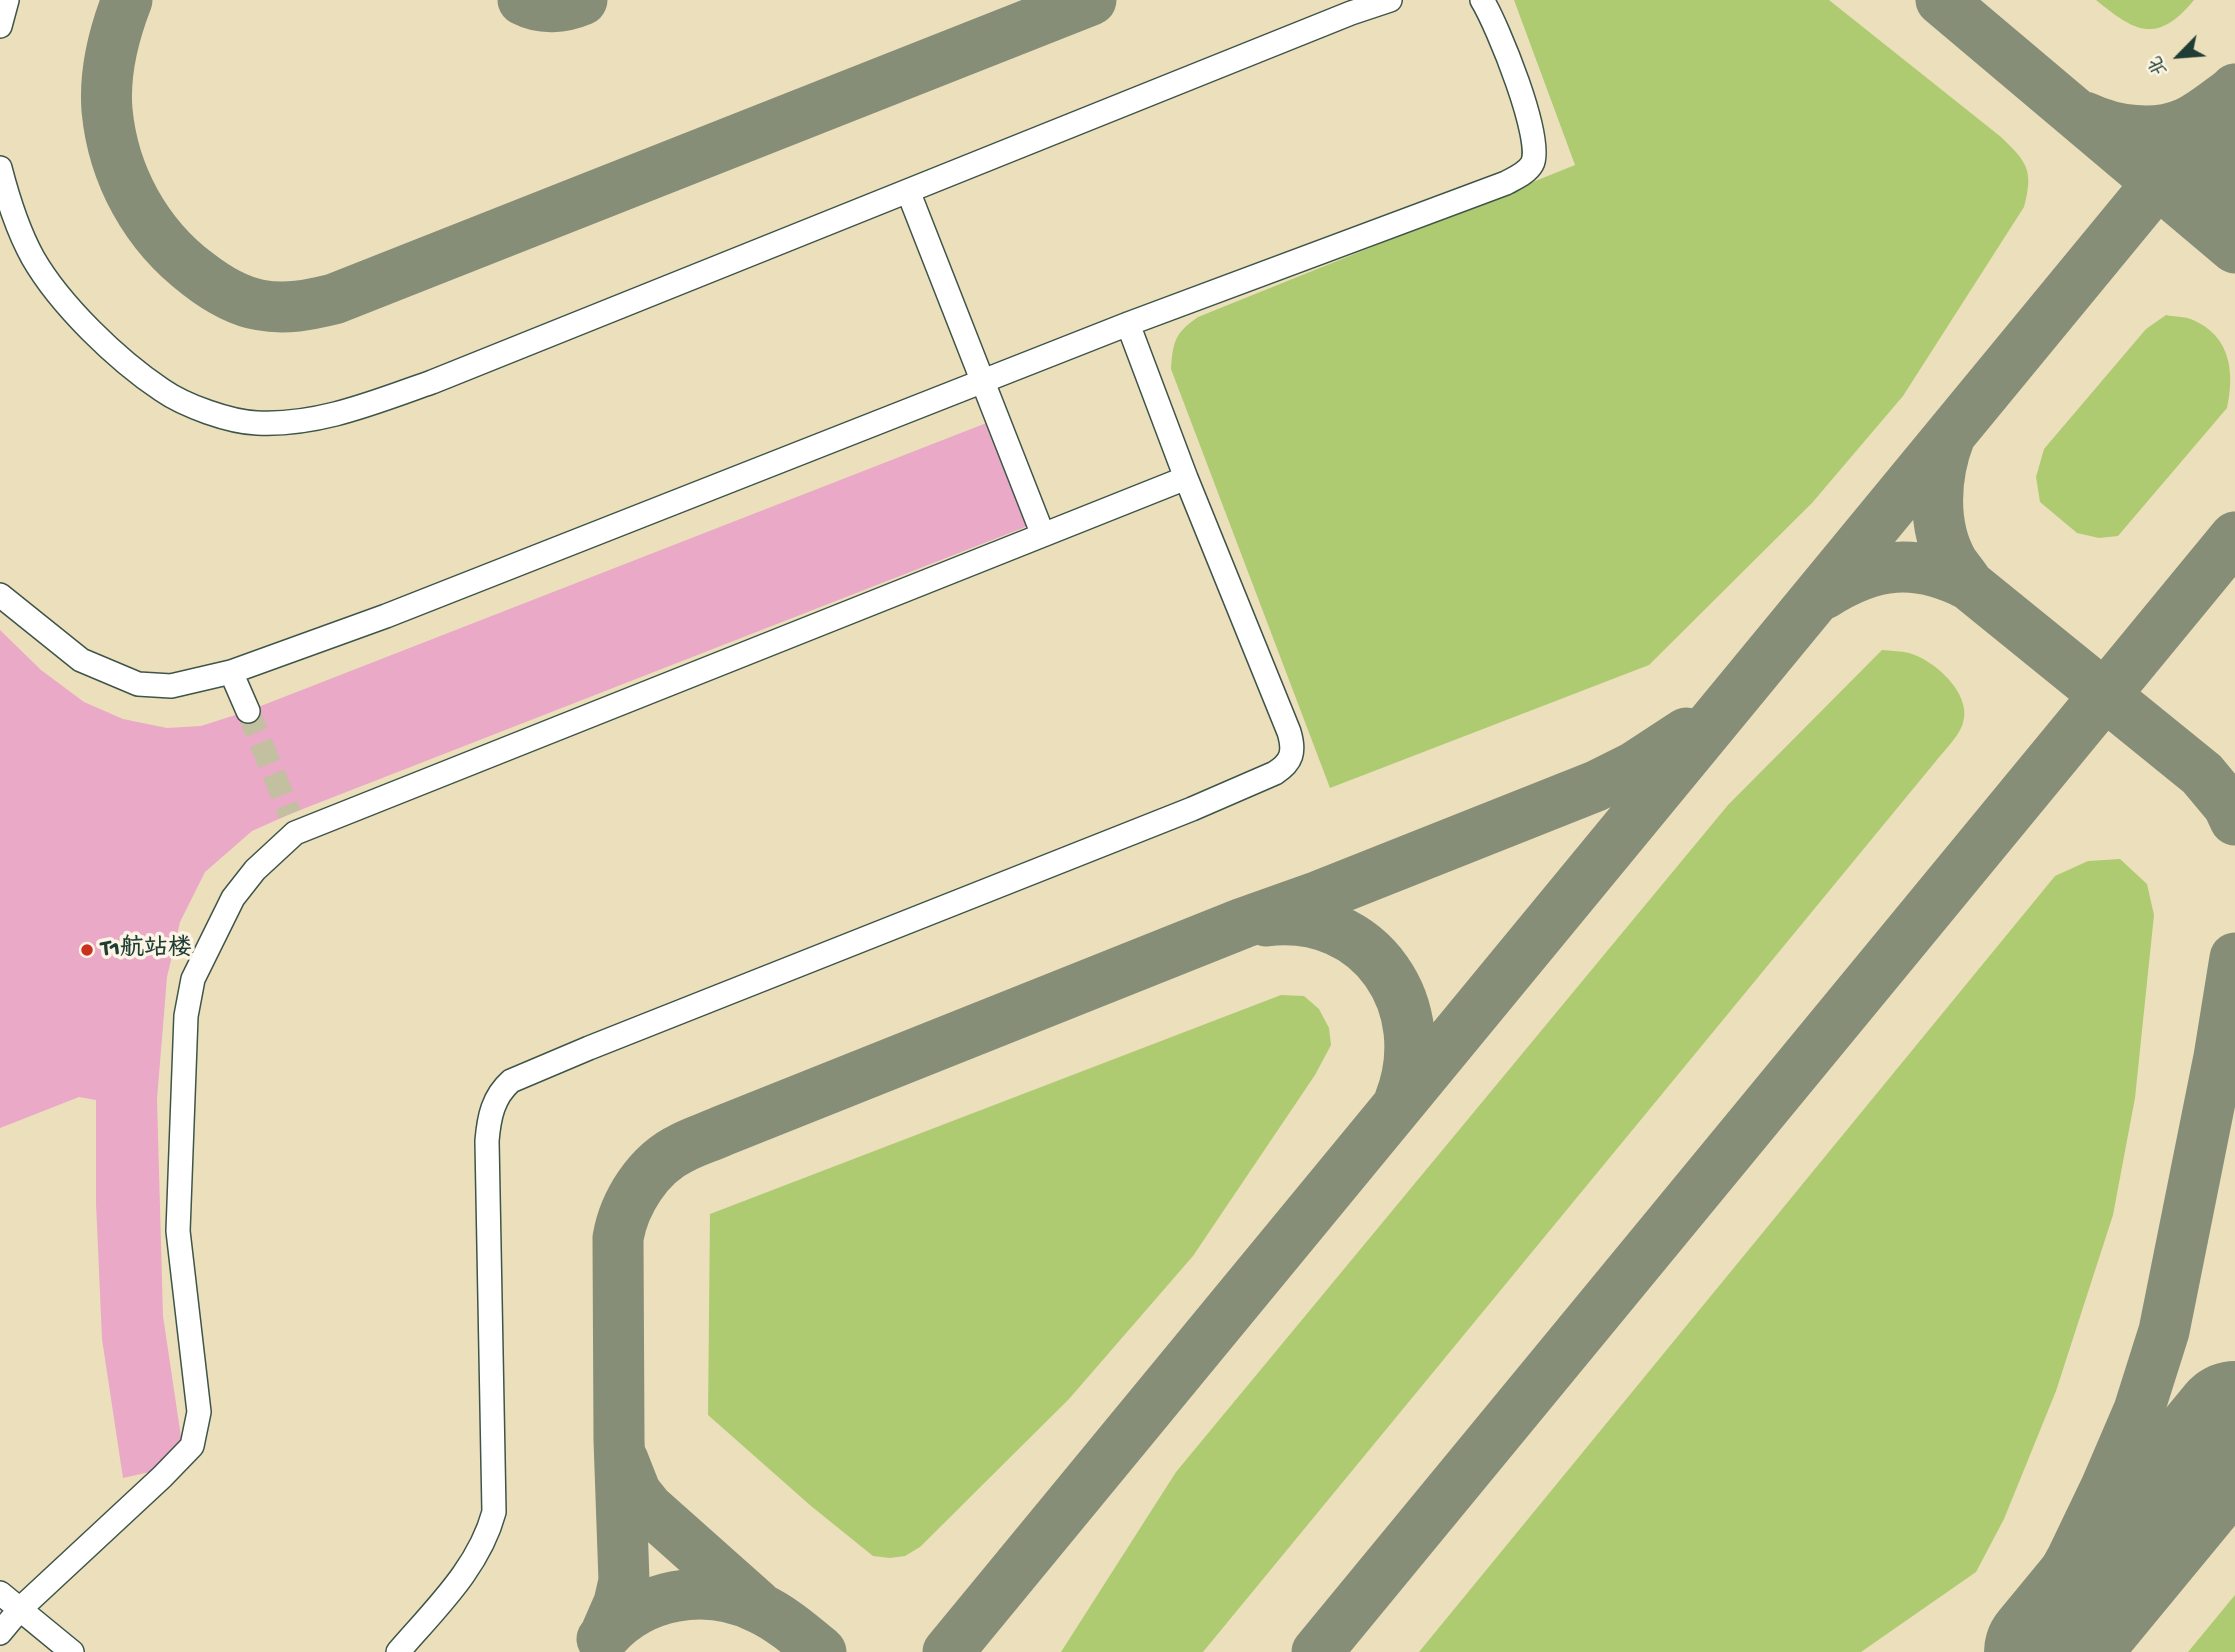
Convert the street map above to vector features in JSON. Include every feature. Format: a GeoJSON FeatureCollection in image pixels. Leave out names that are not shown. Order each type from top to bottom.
{"type":"FeatureCollection","features":[{"type":"Feature","properties":{"kind":"lane"},"geometry":{"type":"LineString","coordinates":[[0,26],[7,0]]}},
{"type":"Feature","properties":{"kind":"lane"},"geometry":{"type":"LineString","coordinates":[[0,168],[8,203],[32,256],[47,279],[87,325],[135,370],[164,392],[195,407],[253,423],[310,421],[356,409],[432,382],[1351,13],[1390,0]]}},
{"type":"Feature","properties":{"kind":"lane"},"geometry":{"type":"LineString","coordinates":[[0,595],[81,660],[138,684],[171,686],[231,672],[399,611],[1128,324],[1506,183],[1533,164],[1536,147],[1532,127],[1493,18],[1482,0]]}},
{"type":"Feature","properties":{"kind":"lane"},"geometry":{"type":"LineString","coordinates":[[908,191],[1043,535]]}},
{"type":"Feature","properties":{"kind":"lane"},"geometry":{"type":"LineString","coordinates":[[398,1652],[476,1558],[494,1512],[487,1141],[489,1119],[501,1090],[511,1081],[578,1052],[1275,774],[1292,756],[1293,744],[1289,732],[1186,478],[1128,324]]}},
{"type":"Feature","properties":{"kind":"lane"},"geometry":{"type":"LineString","coordinates":[[0,1633],[20,1609],[192,1446],[199,1412],[178,1231],[186,1016],[193,979],[233,898],[292,824],[1186,478]]}},
{"type":"Feature","properties":{"kind":"lane"},"geometry":{"type":"LineString","coordinates":[[231,672],[248,711]]}},
{"type":"Feature","properties":{"kind":"lane"},"geometry":{"type":"LineString","coordinates":[[0,1593],[72,1652]]}},
{"type":"Feature","properties":{"kind":"green space"},"geometry":{"type":"Polygon","coordinates":[[[1514,0],[1829,0],[2010,146],[2022,160],[2028,175],[2024,207],[1903,396],[1812,503],[1649,665],[1330,788],[1171,369],[1174,344],[1184,328],[1198,317],[1575,165],[1514,0]]]}},
{"type":"Feature","properties":{"kind":"green space"},"geometry":{"type":"Polygon","coordinates":[[[2096,0],[2194,0],[2169,23],[2146,29],[2123,20],[2096,0]]]}},
{"type":"Feature","properties":{"kind":"green space"},"geometry":{"type":"Polygon","coordinates":[[[2166,315],[2193,320],[2215,335],[2222,345],[2230,368],[2227,408],[2118,536],[2099,538],[2077,533],[2040,502],[2036,477],[2044,449],[2146,329],[2166,315]]]}},
{"type":"Feature","properties":{"kind":"green space"},"geometry":{"type":"Polygon","coordinates":[[[1882,650],[1906,652],[1930,663],[1941,671],[1958,692],[1965,715],[1962,726],[1950,744],[1203,1652],[1061,1652],[1176,1472],[1728,805],[1882,650]]]}},
{"type":"Feature","properties":{"kind":"green space"},"geometry":{"type":"Polygon","coordinates":[[[2120,859],[2147,884],[2154,915],[2135,1098],[2113,1215],[2056,1391],[2004,1519],[1976,1572],[1861,1652],[1419,1652],[2055,876],[2088,861],[2120,859]]]}},
{"type":"Feature","properties":{"kind":"green space"},"geometry":{"type":"Polygon","coordinates":[[[1281,995],[1304,996],[1319,1009],[1329,1028],[1331,1045],[1315,1075],[1193,1256],[1069,1399],[920,1547],[905,1556],[873,1556],[811,1506],[708,1415],[710,1214],[1281,995]]]}},
{"type":"Feature","properties":{"kind":"green space"},"geometry":{"type":"Polygon","coordinates":[[[2235,1595],[2235,1652],[2188,1652],[2235,1595]]]}},
{"type":"Feature","properties":{"kind":"building","name":"T1航站楼"},"geometry":{"type":"Polygon","coordinates":[[[989,422],[1028,526],[290,814],[252,831],[205,872],[180,922],[167,977],[157,1099],[163,1316],[185,1464],[123,1478],[102,1339],[96,1203],[96,1100],[79,1097],[0,1128],[0,630],[41,670],[84,702],[123,719],[167,728],[201,726],[248,711],[989,422]]]}},
{"type":"Feature","properties":{"kind":"taxiway"},"geometry":{"type":"LineString","coordinates":[[127,0],[111,54],[107,110],[116,158],[135,202],[163,241],[205,279],[243,300],[279,307],[334,299],[1091,0]]}},
{"type":"Feature","properties":{"kind":"taxiway"},"geometry":{"type":"LineString","coordinates":[[523,0],[552,7],[582,0]]}},
{"type":"Feature","properties":{"kind":"taxiway"},"geometry":{"type":"LineString","coordinates":[[1941,0],[2235,248]]}},
{"type":"Feature","properties":{"kind":"taxiway"},"geometry":{"type":"LineString","coordinates":[[948,1652],[2235,89]]}},
{"type":"Feature","properties":{"kind":"taxiway"},"geometry":{"type":"LineString","coordinates":[[2085,117],[2122,129],[2161,130],[2192,120],[2231,93],[2215,132],[2210,173],[2215,201],[2235,241]]}},
{"type":"Feature","properties":{"kind":"taxiway"},"geometry":{"type":"LineString","coordinates":[[1950,436],[1941,467],[1938,516],[1946,548],[1969,585]]}},
{"type":"Feature","properties":{"kind":"taxiway"},"geometry":{"type":"LineString","coordinates":[[1317,1652],[2235,537]]}},
{"type":"Feature","properties":{"kind":"taxiway"},"geometry":{"type":"LineString","coordinates":[[1824,594],[1860,575],[1895,567],[1931,571],[1969,585],[2202,774],[2228,805],[2235,820]]}},
{"type":"Feature","properties":{"kind":"taxiway"},"geometry":{"type":"LineString","coordinates":[[605,1635],[619,1603],[624,1581],[619,1440],[618,1238],[632,1198],[658,1164],[682,1148],[722,1131],[1243,923],[1319,896],[1596,786],[1634,767],[1686,733]]}},
{"type":"Feature","properties":{"kind":"taxiway"},"geometry":{"type":"LineString","coordinates":[[1266,921],[1303,921],[1336,930],[1364,948],[1386,971],[1401,1000],[1409,1032],[1409,1066],[1399,1102]]}},
{"type":"Feature","properties":{"kind":"taxiway"},"geometry":{"type":"LineString","coordinates":[[2020,1652],[2072,1558],[2106,1487],[2139,1410],[2164,1331],[2219,1057],[2235,958]]}},
{"type":"Feature","properties":{"kind":"taxiway"},"geometry":{"type":"LineString","coordinates":[[623,1460],[636,1493],[648,1508],[757,1605]]}},
{"type":"Feature","properties":{"kind":"taxiway"},"geometry":{"type":"LineString","coordinates":[[2058,1615],[2158,1518]]}},
{"type":"Feature","properties":{"kind":"taxiway"},"geometry":{"type":"LineString","coordinates":[[602,1639],[617,1623],[654,1602],[675,1596],[717,1595],[739,1600],[767,1612],[821,1652]]}},
{"type":"Feature","properties":{"kind":"runway"},"geometry":{"type":"LineString","coordinates":[[2048,1652],[2235,1425]]}},
{"type":"Feature","properties":{"kind":"tunnel"},"geometry":{"type":"LineString","coordinates":[[248,711],[290,814]]}},
{"type":"Feature","properties":{"kind":"place","name":"T1航站楼"},"geometry":{"type":"Point","coordinates":[87,950]}}]}
